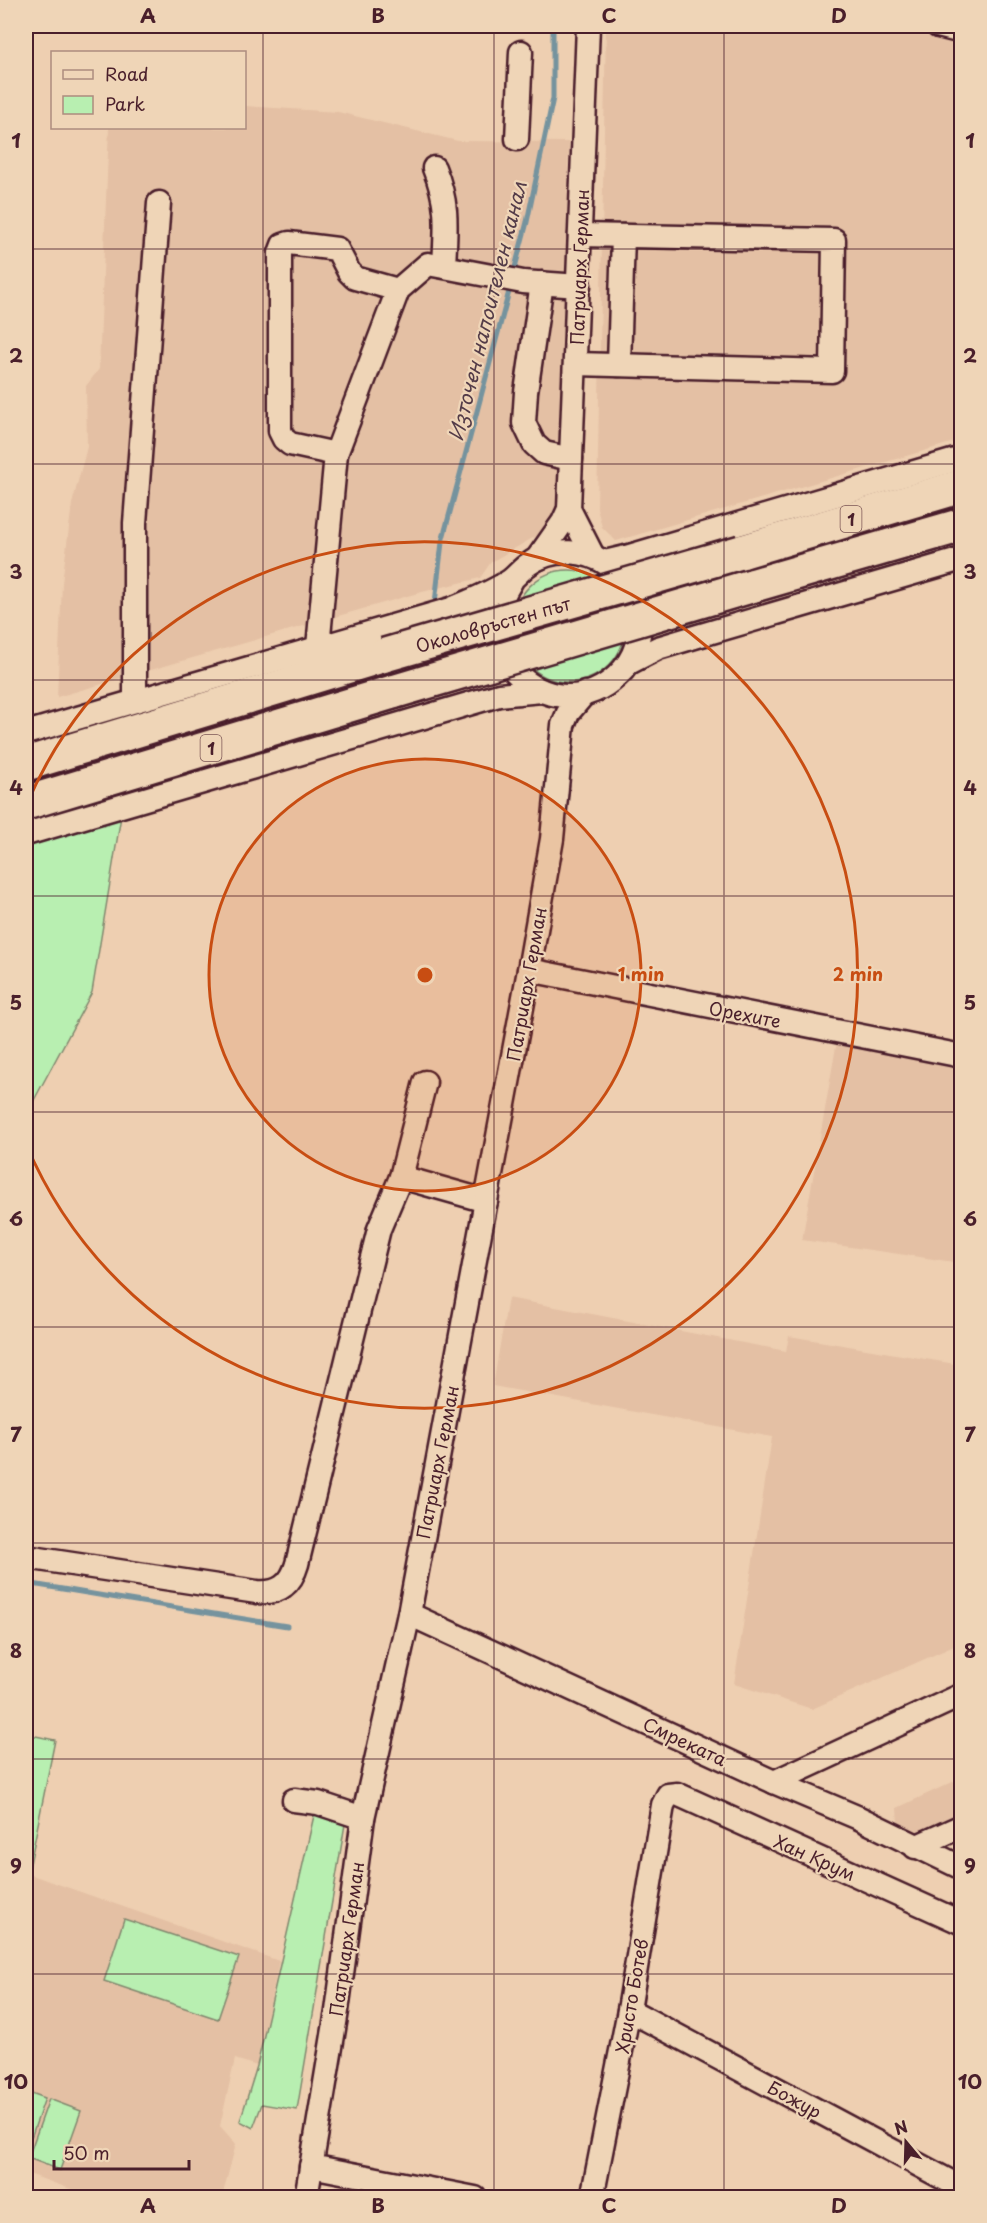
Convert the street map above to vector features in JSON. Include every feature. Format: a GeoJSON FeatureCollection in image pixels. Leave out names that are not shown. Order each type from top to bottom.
{"type":"FeatureCollection","features":[{"type":"Feature","properties":{"kind":"highway","name":"Околовръстен път"},"geometry":{"type":"LineString","coordinates":[[26,764],[385,655],[962,486]]}},
{"type":"Feature","properties":{"kind":"highway","name":"Околовръстен път"},"geometry":{"type":"LineString","coordinates":[[26,803],[396,691],[962,525]]}},
{"type":"Feature","properties":{"kind":"street","name":"Патриарх Герман"},"geometry":{"type":"LineString","coordinates":[[568,509],[576,364],[588,26]]}},
{"type":"Feature","properties":{"kind":"street"},"geometry":{"type":"LineString","coordinates":[[938,26],[962,32]]}},
{"type":"Feature","properties":{"kind":"street"},"geometry":{"type":"LineString","coordinates":[[517,138],[521,52]]}},
{"type":"Feature","properties":{"kind":"street"},"geometry":{"type":"LineString","coordinates":[[434,168],[443,192],[446,225],[444,266]]}},
{"type":"Feature","properties":{"kind":"street"},"geometry":{"type":"LineString","coordinates":[[135,700],[135,523],[159,203]]}},
{"type":"Feature","properties":{"kind":"street"},"geometry":{"type":"LineString","coordinates":[[576,364],[832,371],[834,240],[580,235]]}},
{"type":"Feature","properties":{"kind":"street"},"geometry":{"type":"LineString","coordinates":[[619,365],[623,236]]}},
{"type":"Feature","properties":{"kind":"street"},"geometry":{"type":"LineString","coordinates":[[336,454],[290,444],[280,431],[280,253],[283,245],[289,243],[337,249],[349,272],[355,278],[398,290]]}},
{"type":"Feature","properties":{"kind":"street"},"geometry":{"type":"LineString","coordinates":[[318,647],[336,454],[398,290],[428,264],[532,282],[579,286]]}},
{"type":"Feature","properties":{"kind":"street"},"geometry":{"type":"LineString","coordinates":[[532,282],[524,423],[534,444],[544,453],[571,459]]}},
{"type":"Feature","properties":{"kind":"street"},"geometry":{"type":"LineString","coordinates":[[26,733],[451,609],[484,596],[512,579],[528,564],[560,553],[599,559],[626,557],[962,458]]}},
{"type":"Feature","properties":{"kind":"street"},"geometry":{"type":"LineString","coordinates":[[568,509],[599,559],[617,571],[628,584],[637,603],[640,628],[638,642],[629,663]]}},
{"type":"Feature","properties":{"kind":"street"},"geometry":{"type":"LineString","coordinates":[[537,560],[563,522],[568,509]]}},
{"type":"Feature","properties":{"kind":"street"},"geometry":{"type":"LineString","coordinates":[[26,834],[499,695],[545,691],[567,695],[585,693],[609,683],[629,663],[644,654],[962,559]]}},
{"type":"Feature","properties":{"kind":"street"},"geometry":{"type":"LineString","coordinates":[[512,579],[498,608],[499,641],[510,666],[522,679],[545,691]]}},
{"type":"Feature","properties":{"kind":"street","name":"Патриарх Герман"},"geometry":{"type":"LineString","coordinates":[[545,691],[554,700],[563,725]]}},
{"type":"Feature","properties":{"kind":"street","name":"Патриарх Герман"},"geometry":{"type":"LineString","coordinates":[[306,2198],[337,2011],[363,1818],[409,1614],[529,970],[552,839],[563,725],[568,713],[585,693]]}},
{"type":"Feature","properties":{"kind":"street","name":"Орехите"},"geometry":{"type":"LineString","coordinates":[[529,970],[962,1056]]}},
{"type":"Feature","properties":{"kind":"street"},"geometry":{"type":"LineString","coordinates":[[26,1557],[257,1592],[268,1593],[288,1584],[297,1564],[379,1228],[401,1177],[425,1082]]}},
{"type":"Feature","properties":{"kind":"street"},"geometry":{"type":"LineString","coordinates":[[401,1177],[486,1202]]}},
{"type":"Feature","properties":{"kind":"street","name":"Смреката"},"geometry":{"type":"LineString","coordinates":[[409,1614],[774,1782],[859,1818],[962,1868]]}},
{"type":"Feature","properties":{"kind":"street"},"geometry":{"type":"LineString","coordinates":[[774,1782],[962,1695]]}},
{"type":"Feature","properties":{"kind":"street","name":"Хан Крум"},"geometry":{"type":"LineString","coordinates":[[668,1795],[677,1794],[962,1923]]}},
{"type":"Feature","properties":{"kind":"street","name":"Христо Ботев"},"geometry":{"type":"LineString","coordinates":[[592,2198],[629,2010],[663,1805],[668,1795]]}},
{"type":"Feature","properties":{"kind":"street"},"geometry":{"type":"LineString","coordinates":[[294,1800],[318,1803],[363,1818]]}},
{"type":"Feature","properties":{"kind":"street"},"geometry":{"type":"LineString","coordinates":[[915,1847],[962,1826]]}},
{"type":"Feature","properties":{"kind":"street","name":"Божур"},"geometry":{"type":"LineString","coordinates":[[629,2010],[962,2188]]}},
{"type":"Feature","properties":{"kind":"street"},"geometry":{"type":"LineString","coordinates":[[311,2166],[475,2198]]}},
{"type":"Feature","properties":{"kind":"shaded area"},"geometry":{"type":"Polygon","coordinates":[[[606,26],[961,26],[961,440],[616,541],[602,527],[597,508],[606,26]]]}},
{"type":"Feature","properties":{"kind":"shaded area"},"geometry":{"type":"Polygon","coordinates":[[[246,106],[338,112],[458,141],[569,142],[558,506],[550,528],[491,562],[480,578],[418,593],[57,697],[62,583],[72,504],[87,447],[86,386],[99,369],[109,129],[246,129],[246,106]]]}},
{"type":"Feature","properties":{"kind":"shaded area"},"geometry":{"type":"Polygon","coordinates":[[[837,1041],[960,1064],[954,1262],[802,1240],[837,1041]]]}},
{"type":"Feature","properties":{"kind":"shaded area"},"geometry":{"type":"Polygon","coordinates":[[[508,1298],[786,1351],[789,1336],[961,1365],[961,1643],[812,1709],[734,1684],[772,1437],[493,1386],[508,1298]]]}},
{"type":"Feature","properties":{"kind":"shaded area"},"geometry":{"type":"Polygon","coordinates":[[[961,1778],[961,1849],[898,1823],[897,1808],[961,1778]]]}},
{"type":"Feature","properties":{"kind":"shaded area"},"geometry":{"type":"Polygon","coordinates":[[[26,1873],[279,1961],[257,2066],[235,2059],[220,2126],[236,2144],[222,2197],[84,2197],[76,2191],[26,2173],[26,1873]]]}},
{"type":"Feature","properties":{"kind":"green space"},"geometry":{"type":"Polygon","coordinates":[[[569,570],[590,574],[608,587],[621,605],[625,626],[621,647],[608,665],[590,678],[569,682],[548,678],[530,665],[517,647],[513,626],[517,605],[530,587],[548,574],[569,570]]]}},
{"type":"Feature","properties":{"kind":"green space"},"geometry":{"type":"Polygon","coordinates":[[[121,816],[92,992],[26,1115],[26,845],[121,816]]]}},
{"type":"Feature","properties":{"kind":"green space"},"geometry":{"type":"Polygon","coordinates":[[[26,1734],[55,1740],[28,1874],[26,1873],[26,1734]]]}},
{"type":"Feature","properties":{"kind":"green space"},"geometry":{"type":"Polygon","coordinates":[[[315,1811],[346,1818],[297,2110],[262,2104],[253,2128],[240,2121],[257,2066],[315,1811]]]}},
{"type":"Feature","properties":{"kind":"green space"},"geometry":{"type":"Polygon","coordinates":[[[124,1919],[239,1957],[218,2019],[104,1981],[124,1919]]]}},
{"type":"Feature","properties":{"kind":"green space"},"geometry":{"type":"Polygon","coordinates":[[[26,2091],[45,2098],[26,2152],[26,2091]]]}},
{"type":"Feature","properties":{"kind":"green space"},"geometry":{"type":"Polygon","coordinates":[[[49,2099],[81,2111],[60,2170],[28,2158],[49,2099]]]}},
{"type":"Feature","properties":{"kind":"waterway","name":"Източен напоителен канал"},"geometry":{"type":"LineString","coordinates":[[513,275],[527,222],[553,98],[553,26]]}},
{"type":"Feature","properties":{"kind":"waterway","name":"Източен напоителен канал"},"geometry":{"type":"LineString","coordinates":[[435,603],[442,542],[511,284]]}},
{"type":"Feature","properties":{"kind":"waterway"},"geometry":{"type":"LineString","coordinates":[[26,1583],[287,1626]]}}]}
